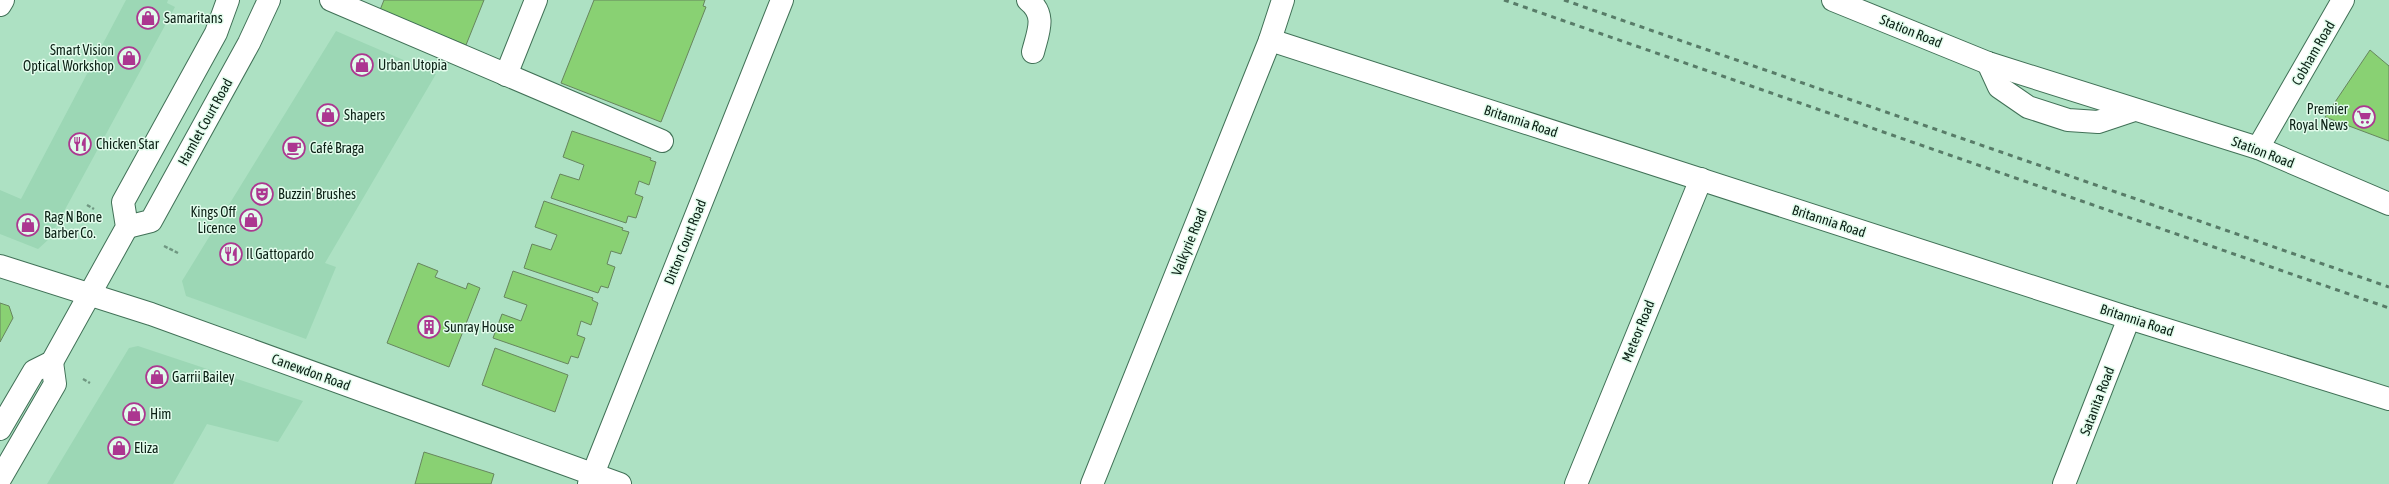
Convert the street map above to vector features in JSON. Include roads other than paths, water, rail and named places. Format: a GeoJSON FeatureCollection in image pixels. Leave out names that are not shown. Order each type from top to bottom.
{"type":"FeatureCollection","features":[{"type":"Feature","properties":{"kind":"street"},"geometry":{"type":"LineString","coordinates":[[0,5],[3,0]]}},
{"type":"Feature","properties":{"kind":"street"},"geometry":{"type":"LineString","coordinates":[[0,429],[34,371],[52,362],[127,227],[123,202],[216,33],[228,0]]}},
{"type":"Feature","properties":{"kind":"street","name":"Hamlet Court Road"},"geometry":{"type":"LineString","coordinates":[[127,227],[151,221],[249,43],[269,0]]}},
{"type":"Feature","properties":{"kind":"street"},"geometry":{"type":"LineString","coordinates":[[331,0],[662,141]]}},
{"type":"Feature","properties":{"kind":"street"},"geometry":{"type":"LineString","coordinates":[[506,75],[536,0]]}},
{"type":"Feature","properties":{"kind":"street","name":"Ditton Court Road"},"geometry":{"type":"LineString","coordinates":[[591,479],[782,0]]}},
{"type":"Feature","properties":{"kind":"street"},"geometry":{"type":"LineString","coordinates":[[1028,0],[1036,6],[1040,14],[1033,52]]}},
{"type":"Feature","properties":{"kind":"street","name":"Valkyrie Road"},"geometry":{"type":"LineString","coordinates":[[1092,484],[1270,40],[1283,0]]}},
{"type":"Feature","properties":{"kind":"street","name":"Cobham Road"},"geometry":{"type":"LineString","coordinates":[[2258,148],[2344,0]]}},
{"type":"Feature","properties":{"kind":"street","name":"Station Road"},"geometry":{"type":"LineString","coordinates":[[1842,2],[1988,63],[2258,148],[2389,204]]}},
{"type":"Feature","properties":{"kind":"street","name":"Britannia Road"},"geometry":{"type":"LineString","coordinates":[[1270,40],[2129,318],[2389,399]]}},
{"type":"Feature","properties":{"kind":"street"},"geometry":{"type":"LineString","coordinates":[[1988,63],[1999,88],[2028,107],[2068,120],[2098,122],[2134,110]]}},
{"type":"Feature","properties":{"kind":"street","name":"Meteor Road"},"geometry":{"type":"LineString","coordinates":[[1576,484],[1701,179]]}},
{"type":"Feature","properties":{"kind":"street","name":"Canewdon Road"},"geometry":{"type":"LineString","coordinates":[[0,266],[151,314],[591,479],[620,484]]}},
{"type":"Feature","properties":{"kind":"street","name":"Satanita Road"},"geometry":{"type":"LineString","coordinates":[[2064,484],[2129,318]]}},
{"type":"Feature","properties":{"kind":"street"},"geometry":{"type":"LineString","coordinates":[[0,479],[56,384],[52,362]]}},
{"type":"Feature","properties":{"kind":"railway"},"geometry":{"type":"LineString","coordinates":[[1504,0],[2389,308]]}},
{"type":"Feature","properties":{"kind":"railway"},"geometry":{"type":"LineString","coordinates":[[1564,0],[2389,287]]}},
{"type":"Feature","properties":{"kind":"place","name":"Samaritans"},"geometry":{"type":"Point","coordinates":[148,18]}},
{"type":"Feature","properties":{"kind":"place","name":"Smart Vision Optical Workshop"},"geometry":{"type":"Point","coordinates":[129,58]}},
{"type":"Feature","properties":{"kind":"place","name":"Urban Utopia"},"geometry":{"type":"Point","coordinates":[362,65]}},
{"type":"Feature","properties":{"kind":"place","name":"Shapers"},"geometry":{"type":"Point","coordinates":[328,115]}},
{"type":"Feature","properties":{"kind":"place","name":"Premier Royal News"},"geometry":{"type":"Point","coordinates":[2364,117]}},
{"type":"Feature","properties":{"kind":"place","name":"Chicken Star"},"geometry":{"type":"Point","coordinates":[80,144]}},
{"type":"Feature","properties":{"kind":"place","name":"Café Braga"},"geometry":{"type":"Point","coordinates":[294,148]}},
{"type":"Feature","properties":{"kind":"place","name":"Buzzin' Brushes"},"geometry":{"type":"Point","coordinates":[262,194]}},
{"type":"Feature","properties":{"kind":"place","name":"Kings Off Licence"},"geometry":{"type":"Point","coordinates":[251,220]}},
{"type":"Feature","properties":{"kind":"place","name":"Rag N Bone Barber Co."},"geometry":{"type":"Point","coordinates":[28,225]}},
{"type":"Feature","properties":{"kind":"place","name":"Il Gattopardo"},"geometry":{"type":"Point","coordinates":[231,254]}},
{"type":"Feature","properties":{"kind":"place","name":"Sunray House"},"geometry":{"type":"Point","coordinates":[429,327]}},
{"type":"Feature","properties":{"kind":"place","name":"Garrii Bailey"},"geometry":{"type":"Point","coordinates":[157,377]}},
{"type":"Feature","properties":{"kind":"place","name":"Him"},"geometry":{"type":"Point","coordinates":[134,414]}},
{"type":"Feature","properties":{"kind":"place","name":"Eliza"},"geometry":{"type":"Point","coordinates":[119,448]}}]}
